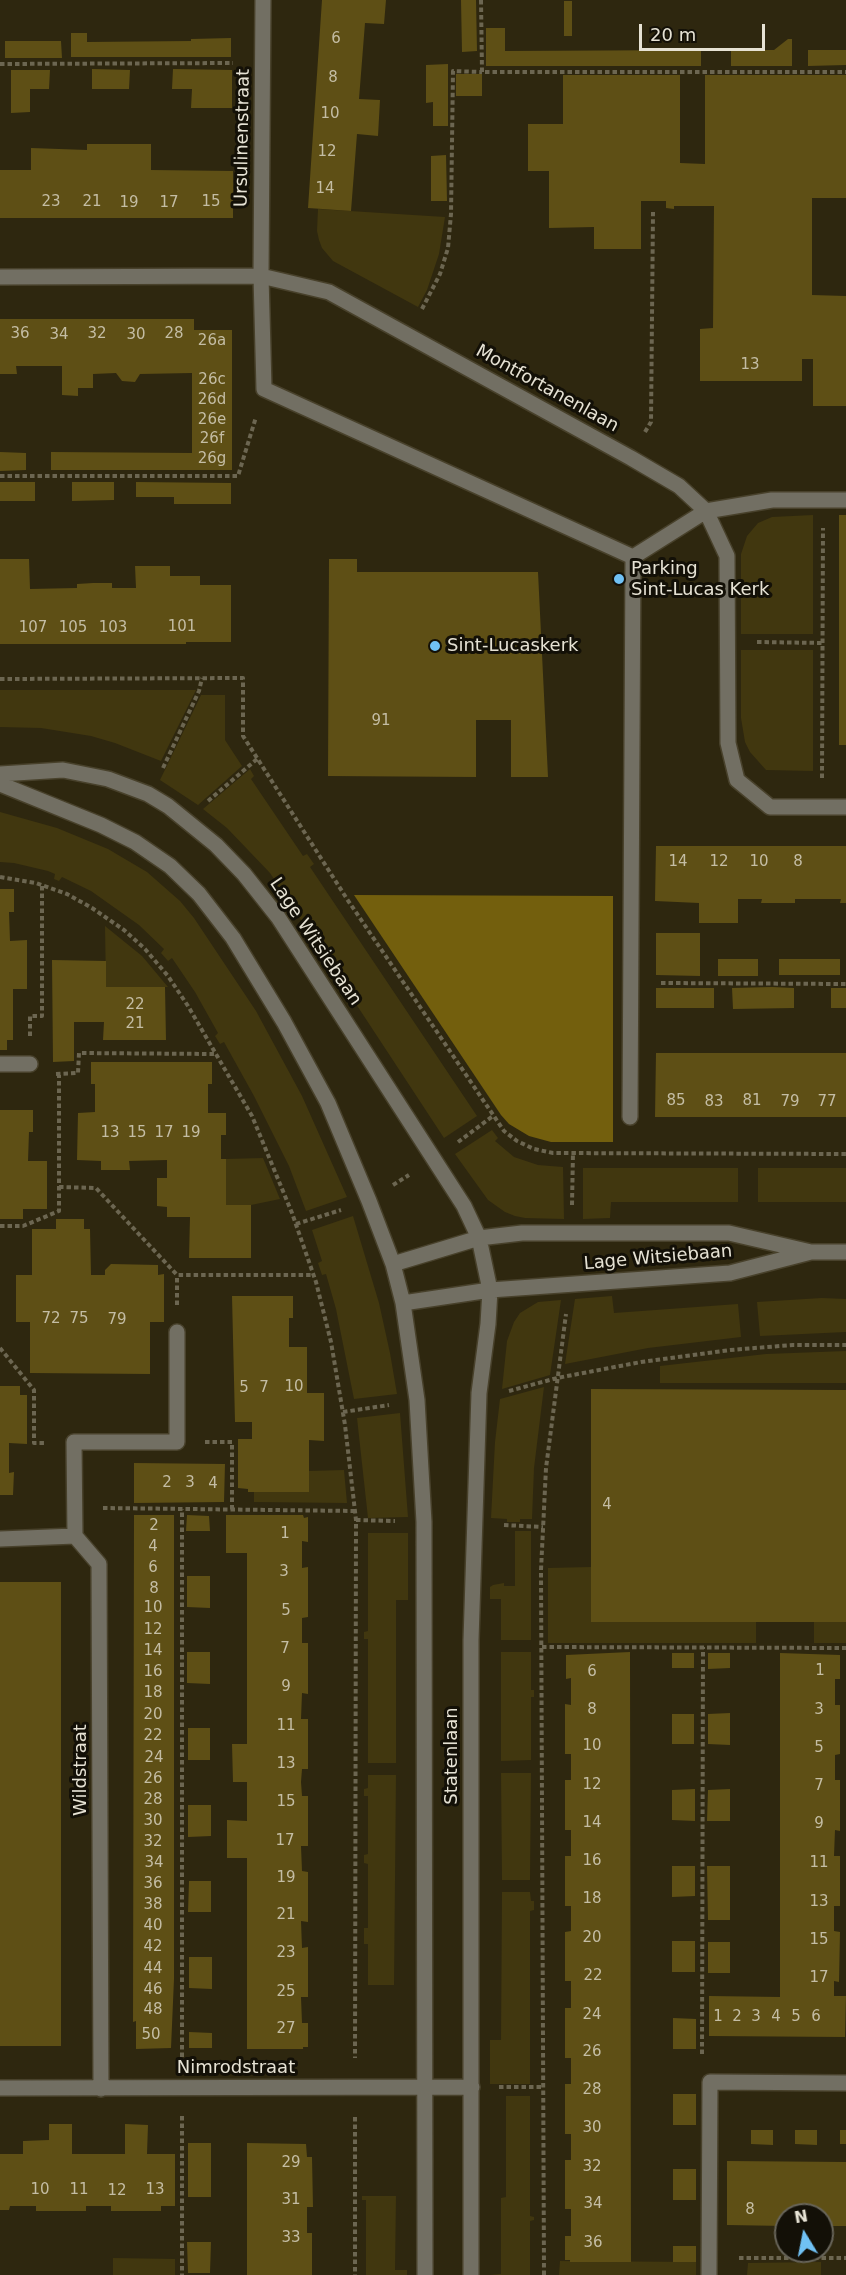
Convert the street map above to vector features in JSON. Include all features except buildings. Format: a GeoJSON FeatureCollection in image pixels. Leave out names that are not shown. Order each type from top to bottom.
{"type":"FeatureCollection","features":[{"type":"Feature","properties":{"kind":"street","name":"Ursulinenstraat"},"geometry":{"type":"LineString","coordinates":[[263,0],[261,276],[264,389]]}},
{"type":"Feature","properties":{"kind":"street","name":"Montfortanenlaan"},"geometry":{"type":"LineString","coordinates":[[0,277],[261,276],[329,292],[679,486],[706,511],[727,555],[728,744],[737,780],[770,807],[846,807]]}},
{"type":"Feature","properties":{"kind":"street"},"geometry":{"type":"LineString","coordinates":[[264,389],[633,557]]}},
{"type":"Feature","properties":{"kind":"street"},"geometry":{"type":"LineString","coordinates":[[633,557],[706,511],[772,500],[846,500]]}},
{"type":"Feature","properties":{"kind":"street"},"geometry":{"type":"LineString","coordinates":[[630,1117],[633,557]]}},
{"type":"Feature","properties":{"kind":"street","name":"Lage Witsiebaan"},"geometry":{"type":"LineString","coordinates":[[0,774],[63,770],[108,779],[148,794],[187,820],[216,845],[244,874],[278,917],[465,1206],[480,1239]]}},
{"type":"Feature","properties":{"kind":"street"},"geometry":{"type":"LineString","coordinates":[[0,784],[100,825],[135,842],[170,866],[199,894],[233,938],[284,1022],[328,1103],[393,1264],[403,1303]]}},
{"type":"Feature","properties":{"kind":"street"},"geometry":{"type":"LineString","coordinates":[[0,1064],[30,1064]]}},
{"type":"Feature","properties":{"kind":"street","name":"Lage Witsiebaan"},"geometry":{"type":"LineString","coordinates":[[393,1264],[480,1239],[522,1233],[729,1233],[811,1252],[846,1252]]}},
{"type":"Feature","properties":{"kind":"street","name":"Statenlaan"},"geometry":{"type":"LineString","coordinates":[[471,2275],[471,1640],[479,1392],[490,1290],[480,1239]]}},
{"type":"Feature","properties":{"kind":"street","name":"Lage Witsiebaan"},"geometry":{"type":"LineString","coordinates":[[403,1303],[490,1290],[730,1273],[811,1252]]}},
{"type":"Feature","properties":{"kind":"street","name":"Statenlaan"},"geometry":{"type":"LineString","coordinates":[[403,1303],[417,1400],[424,1522],[425,2275]]}},
{"type":"Feature","properties":{"kind":"street"},"geometry":{"type":"LineString","coordinates":[[0,1539],[75,1536],[74,1443],[177,1442],[177,1332]]}},
{"type":"Feature","properties":{"kind":"street","name":"Wildstraat"},"geometry":{"type":"LineString","coordinates":[[75,1536],[99,1564],[101,2088]]}},
{"type":"Feature","properties":{"kind":"street"},"geometry":{"type":"LineString","coordinates":[[709,2275],[710,2082],[846,2083]]}},
{"type":"Feature","properties":{"kind":"street","name":"Nimrodstraat"},"geometry":{"type":"LineString","coordinates":[[0,2088],[472,2086]]}},
{"type":"Feature","properties":{"kind":"path"},"geometry":{"type":"LineString","coordinates":[[481,0],[482,72]]}},
{"type":"Feature","properties":{"kind":"path"},"geometry":{"type":"LineString","coordinates":[[0,64],[232,63]]}},
{"type":"Feature","properties":{"kind":"path"},"geometry":{"type":"LineString","coordinates":[[408,336],[440,274],[448,248],[451,214],[453,71],[846,72]]}},
{"type":"Feature","properties":{"kind":"path"},"geometry":{"type":"LineString","coordinates":[[631,458],[651,422],[652,212]]}},
{"type":"Feature","properties":{"kind":"path"},"geometry":{"type":"LineString","coordinates":[[0,476],[238,476],[264,389]]}},
{"type":"Feature","properties":{"kind":"path"},"geometry":{"type":"LineString","coordinates":[[822,807],[823,500]]}},
{"type":"Feature","properties":{"kind":"path"},"geometry":{"type":"LineString","coordinates":[[728,642],[823,643]]}},
{"type":"Feature","properties":{"kind":"path"},"geometry":{"type":"LineString","coordinates":[[148,794],[158,778],[199,691],[202,678]]}},
{"type":"Feature","properties":{"kind":"path"},"geometry":{"type":"LineString","coordinates":[[0,679],[243,678],[243,736],[347,899],[493,1116],[504,1131],[517,1142],[544,1151],[573,1153],[846,1154]]}},
{"type":"Feature","properties":{"kind":"path"},"geometry":{"type":"LineString","coordinates":[[187,820],[257,759]]}},
{"type":"Feature","properties":{"kind":"path"},"geometry":{"type":"LineString","coordinates":[[0,877],[16,878],[42,885],[67,894],[92,908],[145,949],[168,976],[252,1116],[296,1224],[313,1275],[333,1354],[356,1510],[355,2275]]}},
{"type":"Feature","properties":{"kind":"path"},"geometry":{"type":"LineString","coordinates":[[42,885],[42,1016],[30,1016],[30,1064],[39,1074],[78,1073],[79,1053],[216,1054]]}},
{"type":"Feature","properties":{"kind":"path"},"geometry":{"type":"LineString","coordinates":[[630,982],[846,984]]}},
{"type":"Feature","properties":{"kind":"path"},"geometry":{"type":"LineString","coordinates":[[0,1226],[23,1226],[59,1212],[59,1074]]}},
{"type":"Feature","properties":{"kind":"path"},"geometry":{"type":"LineString","coordinates":[[296,1224],[369,1201],[434,1159],[493,1116]]}},
{"type":"Feature","properties":{"kind":"path"},"geometry":{"type":"LineString","coordinates":[[572,1234],[573,1153]]}},
{"type":"Feature","properties":{"kind":"path"},"geometry":{"type":"LineString","coordinates":[[59,1187],[96,1188],[177,1275],[313,1275]]}},
{"type":"Feature","properties":{"kind":"path"},"geometry":{"type":"LineString","coordinates":[[544,2275],[542,1570],[546,1468],[571,1284]]}},
{"type":"Feature","properties":{"kind":"path"},"geometry":{"type":"LineString","coordinates":[[479,1392],[500,1394],[557,1378],[641,1362],[730,1350],[793,1345],[846,1345]]}},
{"type":"Feature","properties":{"kind":"path"},"geometry":{"type":"LineString","coordinates":[[0,1348],[34,1390],[34,1443],[74,1443]]}},
{"type":"Feature","properties":{"kind":"path"},"geometry":{"type":"LineString","coordinates":[[177,1442],[232,1442],[232,1509]]}},
{"type":"Feature","properties":{"kind":"path"},"geometry":{"type":"LineString","coordinates":[[75,1508],[356,1510]]}},
{"type":"Feature","properties":{"kind":"path"},"geometry":{"type":"LineString","coordinates":[[182,1509],[182,2275]]}},
{"type":"Feature","properties":{"kind":"path"},"geometry":{"type":"LineString","coordinates":[[542,1647],[846,1648]]}},
{"type":"Feature","properties":{"kind":"path"},"geometry":{"type":"LineString","coordinates":[[702,1647],[702,2082],[710,2082]]}},
{"type":"Feature","properties":{"kind":"path"},"geometry":{"type":"LineString","coordinates":[[472,2086],[543,2087]]}},
{"type":"Feature","properties":{"kind":"path"},"geometry":{"type":"LineString","coordinates":[[709,2258],[846,2258]]}},
{"type":"Feature","properties":{"kind":"shaded area"},"geometry":{"type":"Polygon","coordinates":[[[318,209],[445,217],[439,254],[427,290],[418,307],[333,261],[322,248],[319,240],[318,209]]]}},
{"type":"Feature","properties":{"kind":"shaded area"},"geometry":{"type":"Polygon","coordinates":[[[813,515],[813,634],[741,634],[741,554],[747,536],[758,523],[772,517],[813,515]]]}},
{"type":"Feature","properties":{"kind":"shaded area"},"geometry":{"type":"Polygon","coordinates":[[[741,650],[813,650],[813,771],[766,770],[750,752],[745,742],[741,718],[741,650]]]}},
{"type":"Feature","properties":{"kind":"shaded area"},"geometry":{"type":"Polygon","coordinates":[[[0,690],[196,690],[161,761],[91,736],[41,728],[0,727],[0,690]]]}},
{"type":"Feature","properties":{"kind":"shaded area"},"geometry":{"type":"Polygon","coordinates":[[[201,695],[225,695],[225,740],[242,766],[198,805],[160,780],[201,695]]]}},
{"type":"Feature","properties":{"kind":"shaded area"},"geometry":{"type":"Polygon","coordinates":[[[250,769],[254,776],[251,779],[303,856],[307,854],[314,864],[310,867],[477,1116],[444,1138],[270,873],[227,828],[203,809],[250,769]]]}},
{"type":"Feature","properties":{"kind":"shaded area"},"geometry":{"type":"Polygon","coordinates":[[[0,812],[57,828],[108,849],[147,872],[180,901],[194,918],[256,1011],[302,1096],[347,1197],[306,1211],[289,1166],[254,1096],[224,1042],[220,1044],[215,1036],[218,1033],[195,992],[172,958],[168,961],[161,953],[164,949],[139,925],[91,891],[62,877],[59,881],[54,879],[55,874],[48,871],[0,862],[0,812]]]}},
{"type":"Feature","properties":{"kind":"shaded area"},"geometry":{"type":"Polygon","coordinates":[[[354,895],[613,896],[613,1142],[551,1142],[529,1136],[509,1124],[354,895]]]}},
{"type":"Feature","properties":{"kind":"shaded area"},"geometry":{"type":"Polygon","coordinates":[[[105,926],[142,956],[168,987],[106,987],[105,926]]]}},
{"type":"Feature","properties":{"kind":"shaded area"},"geometry":{"type":"Polygon","coordinates":[[[492,1130],[498,1138],[495,1141],[514,1157],[538,1165],[563,1167],[564,1219],[515,1216],[488,1200],[455,1154],[492,1130]]]}},
{"type":"Feature","properties":{"kind":"shaded area"},"geometry":{"type":"Polygon","coordinates":[[[263,1158],[280,1199],[251,1205],[226,1205],[226,1159],[263,1158]]]}},
{"type":"Feature","properties":{"kind":"shaded area"},"geometry":{"type":"Polygon","coordinates":[[[583,1168],[738,1168],[738,1202],[611,1202],[610,1218],[583,1219],[583,1168]]]}},
{"type":"Feature","properties":{"kind":"shaded area"},"geometry":{"type":"Polygon","coordinates":[[[758,1168],[846,1168],[846,1202],[758,1202],[758,1168]]]}},
{"type":"Feature","properties":{"kind":"shaded area"},"geometry":{"type":"Polygon","coordinates":[[[353,1216],[379,1303],[397,1394],[354,1399],[336,1309],[326,1274],[322,1275],[318,1263],[322,1261],[312,1230],[353,1216]]]}},
{"type":"Feature","properties":{"kind":"shaded area"},"geometry":{"type":"Polygon","coordinates":[[[612,1296],[614,1313],[738,1304],[741,1337],[648,1348],[565,1364],[575,1299],[612,1296]]]}},
{"type":"Feature","properties":{"kind":"shaded area"},"geometry":{"type":"Polygon","coordinates":[[[822,1298],[846,1299],[846,1332],[760,1336],[757,1302],[822,1298]]]}},
{"type":"Feature","properties":{"kind":"shaded area"},"geometry":{"type":"Polygon","coordinates":[[[561,1300],[550,1375],[502,1389],[507,1341],[514,1322],[520,1313],[538,1302],[561,1300]]]}},
{"type":"Feature","properties":{"kind":"shaded area"},"geometry":{"type":"Polygon","coordinates":[[[846,1351],[846,1383],[660,1383],[660,1366],[766,1354],[846,1351]]]}},
{"type":"Feature","properties":{"kind":"shaded area"},"geometry":{"type":"Polygon","coordinates":[[[544,1387],[534,1468],[532,1519],[507,1522],[507,1519],[491,1518],[500,1399],[544,1387]]]}},
{"type":"Feature","properties":{"kind":"shaded area"},"geometry":{"type":"Polygon","coordinates":[[[400,1413],[408,1517],[368,1518],[357,1418],[400,1413]]]}},
{"type":"Feature","properties":{"kind":"shaded area"},"geometry":{"type":"Polygon","coordinates":[[[344,1470],[347,1503],[254,1502],[254,1492],[309,1492],[309,1471],[344,1470]]]}},
{"type":"Feature","properties":{"kind":"shaded area"},"geometry":{"type":"Polygon","coordinates":[[[515,1531],[531,1531],[531,1640],[501,1640],[501,1599],[490,1599],[490,1587],[493,1585],[504,1583],[504,1586],[515,1586],[515,1531]]]}},
{"type":"Feature","properties":{"kind":"shaded area"},"geometry":{"type":"Polygon","coordinates":[[[368,1533],[408,1533],[408,1600],[396,1600],[396,1763],[368,1763],[368,1639],[364,1639],[364,1632],[368,1631],[368,1533]]]}},
{"type":"Feature","properties":{"kind":"shaded area"},"geometry":{"type":"Polygon","coordinates":[[[591,1567],[591,1622],[756,1622],[756,1643],[548,1643],[548,1568],[591,1567]]]}},
{"type":"Feature","properties":{"kind":"shaded area"},"geometry":{"type":"Polygon","coordinates":[[[814,1621],[846,1622],[846,1643],[814,1643],[814,1621]]]}},
{"type":"Feature","properties":{"kind":"shaded area"},"geometry":{"type":"Polygon","coordinates":[[[501,1652],[531,1652],[531,1690],[534,1690],[534,1697],[531,1697],[531,1760],[501,1761],[501,1652]]]}},
{"type":"Feature","properties":{"kind":"shaded area"},"geometry":{"type":"Polygon","coordinates":[[[501,1773],[531,1773],[530,1880],[502,1880],[501,1773]]]}},
{"type":"Feature","properties":{"kind":"shaded area"},"geometry":{"type":"Polygon","coordinates":[[[368,1775],[396,1775],[394,1985],[368,1985],[368,1944],[364,1944],[364,1928],[368,1928],[368,1864],[364,1863],[364,1855],[368,1854],[368,1796],[364,1796],[364,1789],[368,1788],[368,1775]]]}},
{"type":"Feature","properties":{"kind":"shaded area"},"geometry":{"type":"Polygon","coordinates":[[[502,1892],[530,1892],[531,1901],[534,1901],[534,1910],[530,1911],[530,2084],[490,2084],[490,2040],[501,2040],[502,1892]]]}},
{"type":"Feature","properties":{"kind":"shaded area"},"geometry":{"type":"Polygon","coordinates":[[[506,2096],[530,2096],[530,2216],[534,2217],[534,2220],[530,2221],[530,2275],[490,2275],[501,2274],[501,2198],[506,2197],[506,2096]]]}},
{"type":"Feature","properties":{"kind":"shaded area"},"geometry":{"type":"Polygon","coordinates":[[[362,2196],[396,2196],[395,2270],[407,2270],[407,2275],[366,2275],[366,2200],[362,2200],[362,2196]]]}},
{"type":"Feature","properties":{"kind":"shaded area"},"geometry":{"type":"Polygon","coordinates":[[[113,2258],[175,2259],[175,2275],[113,2275],[113,2258]]]}},
{"type":"Feature","properties":{"kind":"shaded area"},"geometry":{"type":"Polygon","coordinates":[[[560,2261],[696,2262],[696,2275],[559,2275],[560,2261]]]}},
{"type":"Feature","properties":{"kind":"shaded area"},"geometry":{"type":"Polygon","coordinates":[[[748,2263],[821,2263],[821,2275],[747,2275],[748,2263]]]}},
{"type":"Feature","properties":{"kind":"place","name":"Parking Sint-Lucas Kerk"},"geometry":{"type":"Point","coordinates":[619,579]}},
{"type":"Feature","properties":{"kind":"place","name":"Sint-Lucaskerk"},"geometry":{"type":"Point","coordinates":[435,646]}}]}
